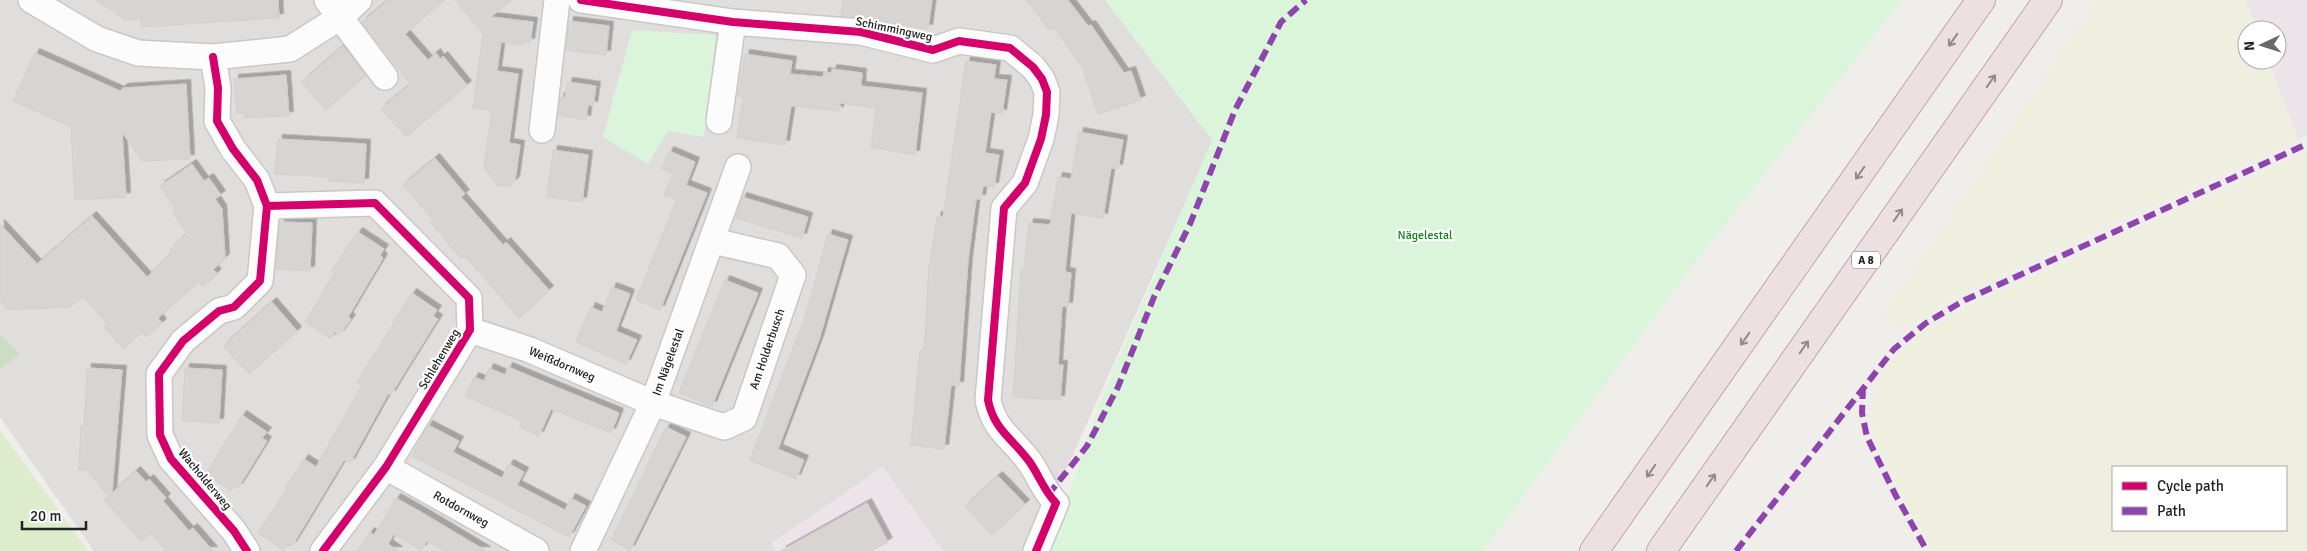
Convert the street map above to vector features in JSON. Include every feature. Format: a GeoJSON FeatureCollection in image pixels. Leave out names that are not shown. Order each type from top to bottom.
{"type":"FeatureCollection","features":[{"type":"Feature","properties":{"kind":"highway"},"geometry":{"type":"LineString","coordinates":[[1594,551],[1981,0]]}},
{"type":"Feature","properties":{"kind":"highway","name":"A 8"},"geometry":{"type":"LineString","coordinates":[[1661,551],[2048,0]]}},
{"type":"Feature","properties":{"kind":"street"},"geometry":{"type":"LineString","coordinates":[[31,0],[97,40],[138,53],[213,57],[290,49],[343,5],[386,77]]}},
{"type":"Feature","properties":{"kind":"street"},"geometry":{"type":"LineString","coordinates":[[542,130],[558,0]]}},
{"type":"Feature","properties":{"kind":"street","name":"Schimmingweg"},"geometry":{"type":"LineString","coordinates":[[581,0],[682,6],[733,22],[861,32],[933,50],[959,42],[1010,48],[1033,67],[1042,79],[1047,92],[1046,115],[1041,139],[1026,183],[1004,208],[988,400],[992,418],[1029,462],[1048,495],[1056,503],[1036,551]]}},
{"type":"Feature","properties":{"kind":"street"},"geometry":{"type":"LineString","coordinates":[[719,121],[733,22]]}},
{"type":"Feature","properties":{"kind":"street","name":"Wacholderweg"},"geometry":{"type":"LineString","coordinates":[[213,57],[218,88],[218,122],[233,148],[257,180],[267,206],[260,281],[234,307],[219,311],[183,341],[159,374],[160,435],[171,458],[234,531],[247,551]]}},
{"type":"Feature","properties":{"kind":"street","name":"Im Nägelestal"},"geometry":{"type":"LineString","coordinates":[[583,551],[653,403],[713,241],[738,166]]}},
{"type":"Feature","properties":{"kind":"street","name":"Schlehenweg"},"geometry":{"type":"LineString","coordinates":[[267,206],[375,204],[469,298],[470,330],[386,467],[323,551]]}},
{"type":"Feature","properties":{"kind":"street","name":"Am Holderbusch"},"geometry":{"type":"LineString","coordinates":[[653,403],[724,427],[744,418],[793,275],[778,256],[713,241]]}},
{"type":"Feature","properties":{"kind":"street","name":"Weißdornweg"},"geometry":{"type":"LineString","coordinates":[[470,330],[530,350],[653,403]]}},
{"type":"Feature","properties":{"kind":"street","name":"Rotdornweg"},"geometry":{"type":"LineString","coordinates":[[386,467],[536,551]]}},
{"type":"Feature","properties":{"kind":"shaded area"},"geometry":{"type":"Polygon","coordinates":[[[0,0],[1105,0],[1217,131],[1068,466],[1026,551],[943,551],[883,467],[772,543],[775,551],[94,551],[0,417],[0,0]]]}},
{"type":"Feature","properties":{"kind":"shaded area"},"geometry":{"type":"Polygon","coordinates":[[[2245,0],[2307,0],[2307,135],[2298,139],[2272,70],[2287,70],[2287,20],[2253,20],[2245,0]]]}},
{"type":"Feature","properties":{"kind":"shaded area"},"geometry":{"type":"Polygon","coordinates":[[[883,467],[943,551],[775,551],[772,543],[883,467]]]}},
{"type":"Feature","properties":{"kind":"green space","name":"Nägelestal"},"geometry":{"type":"Polygon","coordinates":[[[1105,0],[1902,0],[1689,270],[1483,551],[1050,551],[1100,403],[1212,140],[1105,0]]]}},
{"type":"Feature","properties":{"kind":"green space"},"geometry":{"type":"Polygon","coordinates":[[[2098,0],[2245,0],[2253,20],[2237,20],[2237,70],[2272,70],[2298,139],[1952,297],[1903,328],[1883,314],[2098,0]]]}},
{"type":"Feature","properties":{"kind":"green space"},"geometry":{"type":"Polygon","coordinates":[[[632,30],[716,35],[704,137],[668,131],[648,164],[603,137],[632,30]]]}},
{"type":"Feature","properties":{"kind":"green space"},"geometry":{"type":"Polygon","coordinates":[[[2307,152],[2307,551],[1933,551],[1898,487],[1874,436],[1872,399],[1885,368],[1923,331],[1974,303],[2307,152]]]}},
{"type":"Feature","properties":{"kind":"green space"},"geometry":{"type":"Polygon","coordinates":[[[0,334],[20,354],[0,369],[0,334]]]}},
{"type":"Feature","properties":{"kind":"green space"},"geometry":{"type":"Polygon","coordinates":[[[0,430],[88,551],[0,551],[0,430]]]}},
{"type":"Feature","properties":{"kind":"building"},"geometry":{"type":"Polygon","coordinates":[[[96,0],[278,0],[279,18],[141,27],[141,19],[126,20],[96,0]]]}},
{"type":"Feature","properties":{"kind":"building"},"geometry":{"type":"Polygon","coordinates":[[[388,0],[444,0],[405,34],[428,60],[436,53],[440,59],[443,56],[467,85],[406,137],[381,109],[410,84],[362,22],[388,0]]]}},
{"type":"Feature","properties":{"kind":"building"},"geometry":{"type":"Polygon","coordinates":[[[455,0],[511,0],[491,17],[533,22],[530,43],[523,42],[523,45],[501,42],[497,71],[518,74],[509,143],[520,145],[515,181],[508,187],[497,185],[484,167],[492,110],[473,108],[483,34],[455,0]]]}},
{"type":"Feature","properties":{"kind":"building"},"geometry":{"type":"Polygon","coordinates":[[[843,0],[932,0],[928,29],[841,16],[843,0]]]}},
{"type":"Feature","properties":{"kind":"building"},"geometry":{"type":"Polygon","coordinates":[[[1027,0],[1068,0],[1088,26],[1091,25],[1124,73],[1131,71],[1141,100],[1098,114],[1083,69],[1054,27],[1049,30],[1027,0]]]}},
{"type":"Feature","properties":{"kind":"building"},"geometry":{"type":"Polygon","coordinates":[[[569,21],[609,26],[606,55],[566,50],[569,21]]]}},
{"type":"Feature","properties":{"kind":"building"},"geometry":{"type":"Polygon","coordinates":[[[343,46],[366,75],[326,110],[302,82],[343,46]]]}},
{"type":"Feature","properties":{"kind":"building"},"geometry":{"type":"Polygon","coordinates":[[[35,53],[120,91],[123,88],[186,84],[190,159],[142,161],[122,132],[126,197],[75,200],[71,127],[13,101],[35,53]]]}},
{"type":"Feature","properties":{"kind":"building"},"geometry":{"type":"Polygon","coordinates":[[[745,54],[792,61],[790,74],[823,77],[824,72],[832,73],[832,69],[862,73],[861,86],[922,93],[915,155],[871,147],[876,108],[840,103],[839,111],[791,106],[785,145],[737,138],[743,97],[738,96],[745,54]]]}},
{"type":"Feature","properties":{"kind":"building"},"geometry":{"type":"Polygon","coordinates":[[[966,61],[996,65],[994,79],[1007,80],[1002,114],[991,112],[985,153],[999,155],[994,187],[983,186],[981,199],[976,199],[968,260],[959,386],[951,385],[944,449],[911,445],[920,350],[924,351],[929,264],[937,216],[943,217],[966,61]]]}},
{"type":"Feature","properties":{"kind":"building"},"geometry":{"type":"Polygon","coordinates":[[[286,75],[289,116],[245,118],[244,113],[237,113],[234,79],[286,75]]]}},
{"type":"Feature","properties":{"kind":"building"},"geometry":{"type":"Polygon","coordinates":[[[568,82],[596,86],[593,106],[588,105],[586,120],[558,115],[560,97],[565,98],[568,82]]]}},
{"type":"Feature","properties":{"kind":"building"},"geometry":{"type":"Polygon","coordinates":[[[1079,132],[1123,140],[1118,169],[1111,168],[1103,218],[1071,213],[1065,272],[1071,273],[1068,307],[1062,306],[1058,365],[1063,365],[1060,400],[1013,397],[1021,269],[1024,269],[1029,223],[1050,225],[1058,177],[1071,179],[1079,132]]]}},
{"type":"Feature","properties":{"kind":"building"},"geometry":{"type":"Polygon","coordinates":[[[278,139],[366,144],[364,183],[328,181],[329,177],[275,174],[278,139]]]}},
{"type":"Feature","properties":{"kind":"building"},"geometry":{"type":"Polygon","coordinates":[[[553,150],[588,155],[582,202],[547,197],[553,150]]]}},
{"type":"Feature","properties":{"kind":"building"},"geometry":{"type":"Polygon","coordinates":[[[669,151],[695,162],[686,185],[707,193],[660,310],[636,300],[677,199],[664,195],[673,174],[662,169],[669,151]]]}},
{"type":"Feature","properties":{"kind":"building"},"geometry":{"type":"Polygon","coordinates":[[[435,158],[465,194],[461,197],[503,245],[506,242],[549,290],[519,318],[465,256],[461,259],[431,223],[434,221],[403,185],[435,158]]]}},
{"type":"Feature","properties":{"kind":"building"},"geometry":{"type":"Polygon","coordinates":[[[192,164],[204,181],[209,178],[221,195],[215,199],[222,209],[225,258],[213,270],[217,273],[203,287],[198,282],[158,318],[162,323],[146,337],[142,332],[123,349],[104,327],[107,324],[83,296],[70,307],[8,310],[0,300],[0,224],[37,264],[92,216],[147,277],[172,252],[170,250],[187,233],[172,212],[176,210],[160,186],[192,164]]]}},
{"type":"Feature","properties":{"kind":"building"},"geometry":{"type":"Polygon","coordinates":[[[742,197],[808,217],[802,238],[736,218],[742,197]]]}},
{"type":"Feature","properties":{"kind":"building"},"geometry":{"type":"Polygon","coordinates":[[[280,222],[312,223],[310,271],[276,269],[280,222]]]}},
{"type":"Feature","properties":{"kind":"building"},"geometry":{"type":"Polygon","coordinates":[[[358,232],[384,249],[380,255],[383,258],[348,317],[351,319],[339,335],[335,332],[331,339],[305,322],[335,272],[331,272],[358,232]]]}},
{"type":"Feature","properties":{"kind":"building"},"geometry":{"type":"Polygon","coordinates":[[[828,234],[848,240],[819,340],[778,449],[804,460],[796,479],[750,460],[805,317],[828,234]]]}},
{"type":"Feature","properties":{"kind":"building"},"geometry":{"type":"Polygon","coordinates":[[[725,280],[758,293],[712,406],[679,393],[725,280]]]}},
{"type":"Feature","properties":{"kind":"building"},"geometry":{"type":"Polygon","coordinates":[[[612,287],[630,294],[616,331],[637,340],[626,364],[576,342],[591,307],[602,312],[612,287]]]}},
{"type":"Feature","properties":{"kind":"building"},"geometry":{"type":"Polygon","coordinates":[[[412,293],[437,310],[433,316],[438,319],[391,395],[388,394],[350,463],[344,460],[292,546],[288,544],[284,550],[258,533],[304,459],[316,467],[362,385],[357,382],[412,293]]]}},
{"type":"Feature","properties":{"kind":"building"},"geometry":{"type":"Polygon","coordinates":[[[272,302],[297,331],[249,374],[223,346],[272,302]]]}},
{"type":"Feature","properties":{"kind":"building"},"geometry":{"type":"Polygon","coordinates":[[[508,367],[619,413],[611,433],[551,409],[539,436],[519,427],[522,421],[465,396],[474,377],[484,381],[489,368],[505,375],[508,367]]]}},
{"type":"Feature","properties":{"kind":"building"},"geometry":{"type":"Polygon","coordinates":[[[87,368],[122,370],[112,493],[136,471],[146,482],[149,479],[166,498],[163,501],[189,531],[193,528],[213,551],[166,551],[150,533],[141,541],[104,500],[108,496],[87,470],[79,470],[81,426],[84,426],[87,368]]]}},
{"type":"Feature","properties":{"kind":"building"},"geometry":{"type":"Polygon","coordinates":[[[185,368],[222,370],[219,423],[182,421],[185,368]]]}},
{"type":"Feature","properties":{"kind":"building"},"geometry":{"type":"Polygon","coordinates":[[[242,415],[267,432],[262,438],[267,441],[238,488],[235,486],[231,491],[206,474],[242,415]]]}},
{"type":"Feature","properties":{"kind":"building"},"geometry":{"type":"Polygon","coordinates":[[[428,425],[459,441],[453,452],[502,478],[509,464],[524,472],[517,485],[565,510],[571,498],[586,506],[569,537],[412,456],[428,425]]]}},
{"type":"Feature","properties":{"kind":"building"},"geometry":{"type":"Polygon","coordinates":[[[666,427],[686,437],[630,550],[611,540],[666,427]]]}},
{"type":"Feature","properties":{"kind":"building"},"geometry":{"type":"Polygon","coordinates":[[[998,476],[1025,504],[992,535],[965,506],[998,476]]]}},
{"type":"Feature","properties":{"kind":"building"},"geometry":{"type":"Polygon","coordinates":[[[396,498],[486,551],[445,551],[427,541],[421,550],[394,534],[388,544],[398,551],[357,551],[370,532],[374,535],[396,498]]]}},
{"type":"Feature","properties":{"kind":"building"},"geometry":{"type":"Polygon","coordinates":[[[867,503],[888,542],[871,551],[781,551],[867,503]]]}},
{"type":"Feature","properties":{"kind":"marked path"},"geometry":{"type":"LineString","coordinates":[[1048,495],[1087,446],[1118,387],[1154,297],[1190,224],[1235,110],[1281,22],[1306,0]]}},
{"type":"Feature","properties":{"kind":"marked path"},"geometry":{"type":"LineString","coordinates":[[1736,551],[1894,349],[1926,323],[1965,300],[2307,144]]}},
{"type":"Feature","properties":{"kind":"marked path"},"geometry":{"type":"LineString","coordinates":[[1863,387],[1862,413],[1867,437],[1895,494],[1927,551]]}},
{"type":"Feature","properties":{"kind":"cycle path"},"geometry":{"type":"LineString","coordinates":[[581,0],[733,22],[861,32],[933,50],[959,41],[1010,48],[1033,67],[1042,79],[1047,92],[1046,115],[1041,139],[1025,183],[1004,208],[988,400],[999,426],[1029,461],[1056,503],[1036,551]]}},
{"type":"Feature","properties":{"kind":"cycle path"},"geometry":{"type":"LineString","coordinates":[[213,57],[218,88],[217,121],[233,149],[257,180],[267,206],[260,281],[234,307],[219,311],[183,341],[159,374],[160,435],[171,459],[234,531],[247,551]]}},
{"type":"Feature","properties":{"kind":"cycle path"},"geometry":{"type":"LineString","coordinates":[[267,206],[375,203],[469,298],[470,330],[386,467],[323,551]]}}]}
